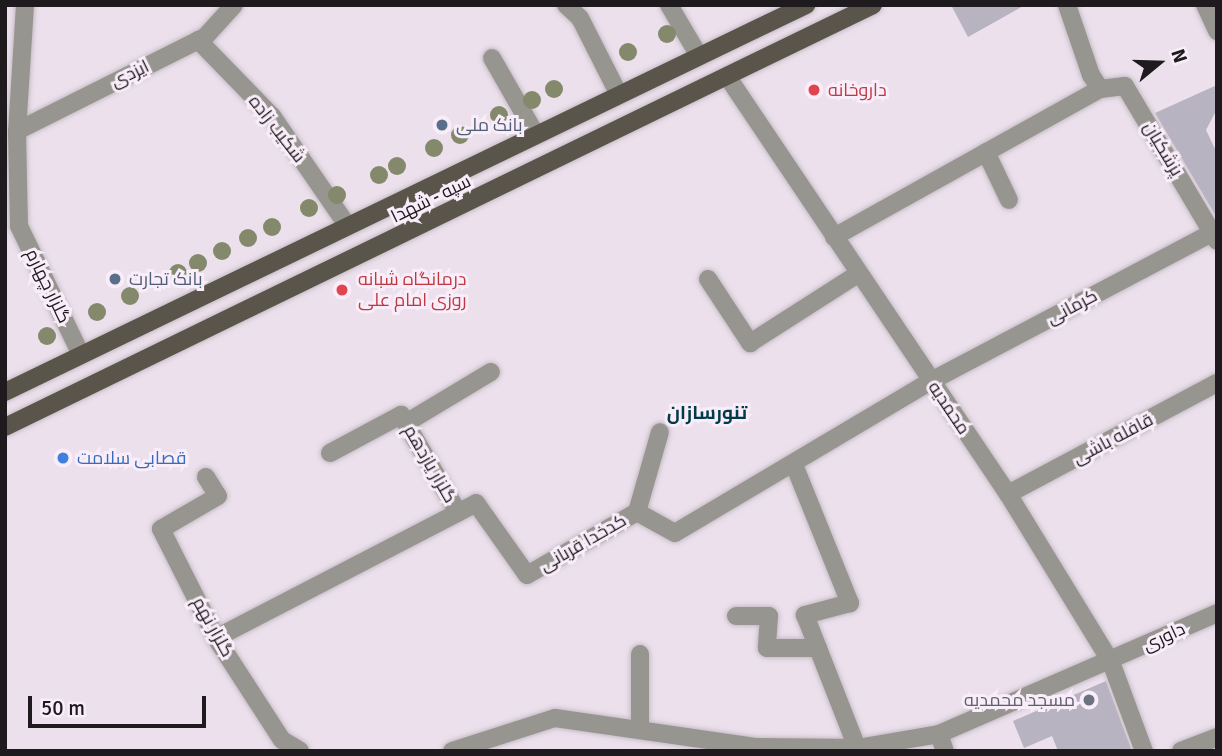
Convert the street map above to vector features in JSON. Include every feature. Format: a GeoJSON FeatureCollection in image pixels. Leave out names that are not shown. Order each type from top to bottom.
{"type":"FeatureCollection","features":[{"type":"Feature","properties":{"kind":"main road","name":"سپه - شهدا"},"geometry":{"type":"LineString","coordinates":[[5,392],[535,133],[806,5]]}},
{"type":"Feature","properties":{"kind":"main road","name":"سپه - شهدا"},"geometry":{"type":"LineString","coordinates":[[5,427],[729,79],[873,5]]}},
{"type":"Feature","properties":{"kind":"street","name":"گلزار چهارم"},"geometry":{"type":"LineString","coordinates":[[25,5],[16,131],[19,226],[81,355]]}},
{"type":"Feature","properties":{"kind":"street","name":"ایزدی"},"geometry":{"type":"LineString","coordinates":[[16,131],[198,40],[234,5]]}},
{"type":"Feature","properties":{"kind":"street"},"geometry":{"type":"LineString","coordinates":[[566,5],[580,18],[618,93]]}},
{"type":"Feature","properties":{"kind":"street"},"geometry":{"type":"LineString","coordinates":[[669,5],[699,56]]}},
{"type":"Feature","properties":{"kind":"street"},"geometry":{"type":"LineString","coordinates":[[834,237],[1100,89],[1067,5]]}},
{"type":"Feature","properties":{"kind":"street"},"geometry":{"type":"LineString","coordinates":[[1205,5],[1217,31]]}},
{"type":"Feature","properties":{"kind":"street","name":"شکیب زاده"},"geometry":{"type":"LineString","coordinates":[[198,40],[272,116],[347,225]]}},
{"type":"Feature","properties":{"kind":"street"},"geometry":{"type":"LineString","coordinates":[[492,58],[535,133]]}},
{"type":"Feature","properties":{"kind":"street","name":"محمدیه"},"geometry":{"type":"LineString","coordinates":[[729,79],[858,274],[1009,494],[1111,662],[1144,751]]}},
{"type":"Feature","properties":{"kind":"street","name":"پزشکیان"},"geometry":{"type":"LineString","coordinates":[[1100,89],[1125,86],[1214,237]]}},
{"type":"Feature","properties":{"kind":"street"},"geometry":{"type":"LineString","coordinates":[[986,152],[1009,200]]}},
{"type":"Feature","properties":{"kind":"street","name":"کرمانی"},"geometry":{"type":"LineString","coordinates":[[931,381],[1214,237]]}},
{"type":"Feature","properties":{"kind":"street"},"geometry":{"type":"LineString","coordinates":[[708,279],[750,343],[858,274]]}},
{"type":"Feature","properties":{"kind":"street"},"geometry":{"type":"LineString","coordinates":[[330,453],[404,419],[491,372]]}},
{"type":"Feature","properties":{"kind":"street","name":"کدخدا قربانی"},"geometry":{"type":"LineString","coordinates":[[458,512],[476,503],[527,575],[637,512],[675,533],[795,467],[931,381]]}},
{"type":"Feature","properties":{"kind":"street","name":"قافله باشی"},"geometry":{"type":"LineString","coordinates":[[1009,494],[1217,383]]}},
{"type":"Feature","properties":{"kind":"street","name":"گلزار یازدهم"},"geometry":{"type":"LineString","coordinates":[[404,419],[458,512]]}},
{"type":"Feature","properties":{"kind":"street"},"geometry":{"type":"LineString","coordinates":[[637,512],[660,432]]}},
{"type":"Feature","properties":{"kind":"street"},"geometry":{"type":"LineString","coordinates":[[795,467],[850,603],[805,615],[857,748]]}},
{"type":"Feature","properties":{"kind":"street","name":"گلزار نهم"},"geometry":{"type":"LineString","coordinates":[[206,477],[218,496],[161,529],[216,638],[282,740],[300,751]]}},
{"type":"Feature","properties":{"kind":"street"},"geometry":{"type":"LineString","coordinates":[[216,638],[458,512]]}},
{"type":"Feature","properties":{"kind":"street","name":"داوری"},"geometry":{"type":"LineString","coordinates":[[452,751],[555,718],[640,726],[757,747],[857,748],[942,742],[1217,613]]}},
{"type":"Feature","properties":{"kind":"street"},"geometry":{"type":"LineString","coordinates":[[736,616],[769,616],[767,648],[818,648]]}},
{"type":"Feature","properties":{"kind":"street"},"geometry":{"type":"LineString","coordinates":[[640,654],[640,726]]}},
{"type":"Feature","properties":{"kind":"street"},"geometry":{"type":"LineString","coordinates":[[1181,751],[1217,737]]}},
{"type":"Feature","properties":{"kind":"building"},"geometry":{"type":"Polygon","coordinates":[[[951,5],[1025,5],[968,37],[951,5]]]}},
{"type":"Feature","properties":{"kind":"building"},"geometry":{"type":"Polygon","coordinates":[[[1217,85],[1217,109],[1206,130],[1217,153],[1217,218],[1155,113],[1217,85]]]}},
{"type":"Feature","properties":{"kind":"building","name":"مسجد محمدیه"},"geometry":{"type":"Polygon","coordinates":[[[1106,681],[1132,751],[1058,751],[1052,736],[1024,748],[1013,721],[1106,681]]]}},
{"type":"Feature","properties":{"kind":"place","name":"داروخانه"},"geometry":{"type":"Point","coordinates":[814,90]}},
{"type":"Feature","properties":{"kind":"place","name":"بانک ملی"},"geometry":{"type":"Point","coordinates":[442,125]}},
{"type":"Feature","properties":{"kind":"place","name":"بانک تجارت"},"geometry":{"type":"Point","coordinates":[115,279]}},
{"type":"Feature","properties":{"kind":"place","name":"درمانگاه شبانه روزی امام علی"},"geometry":{"type":"Point","coordinates":[342,290]}},
{"type":"Feature","properties":{"kind":"place","name":"قصابی سلامت"},"geometry":{"type":"Point","coordinates":[63,458]}},
{"type":"Feature","properties":{"kind":"place","name":"مسجد محمدیه"},"geometry":{"type":"Point","coordinates":[1089,700]}},
{"type":"Feature","properties":{"kind":"district","name":"تنورسازان"},"geometry":{"type":"Point","coordinates":[707,414]}}]}
